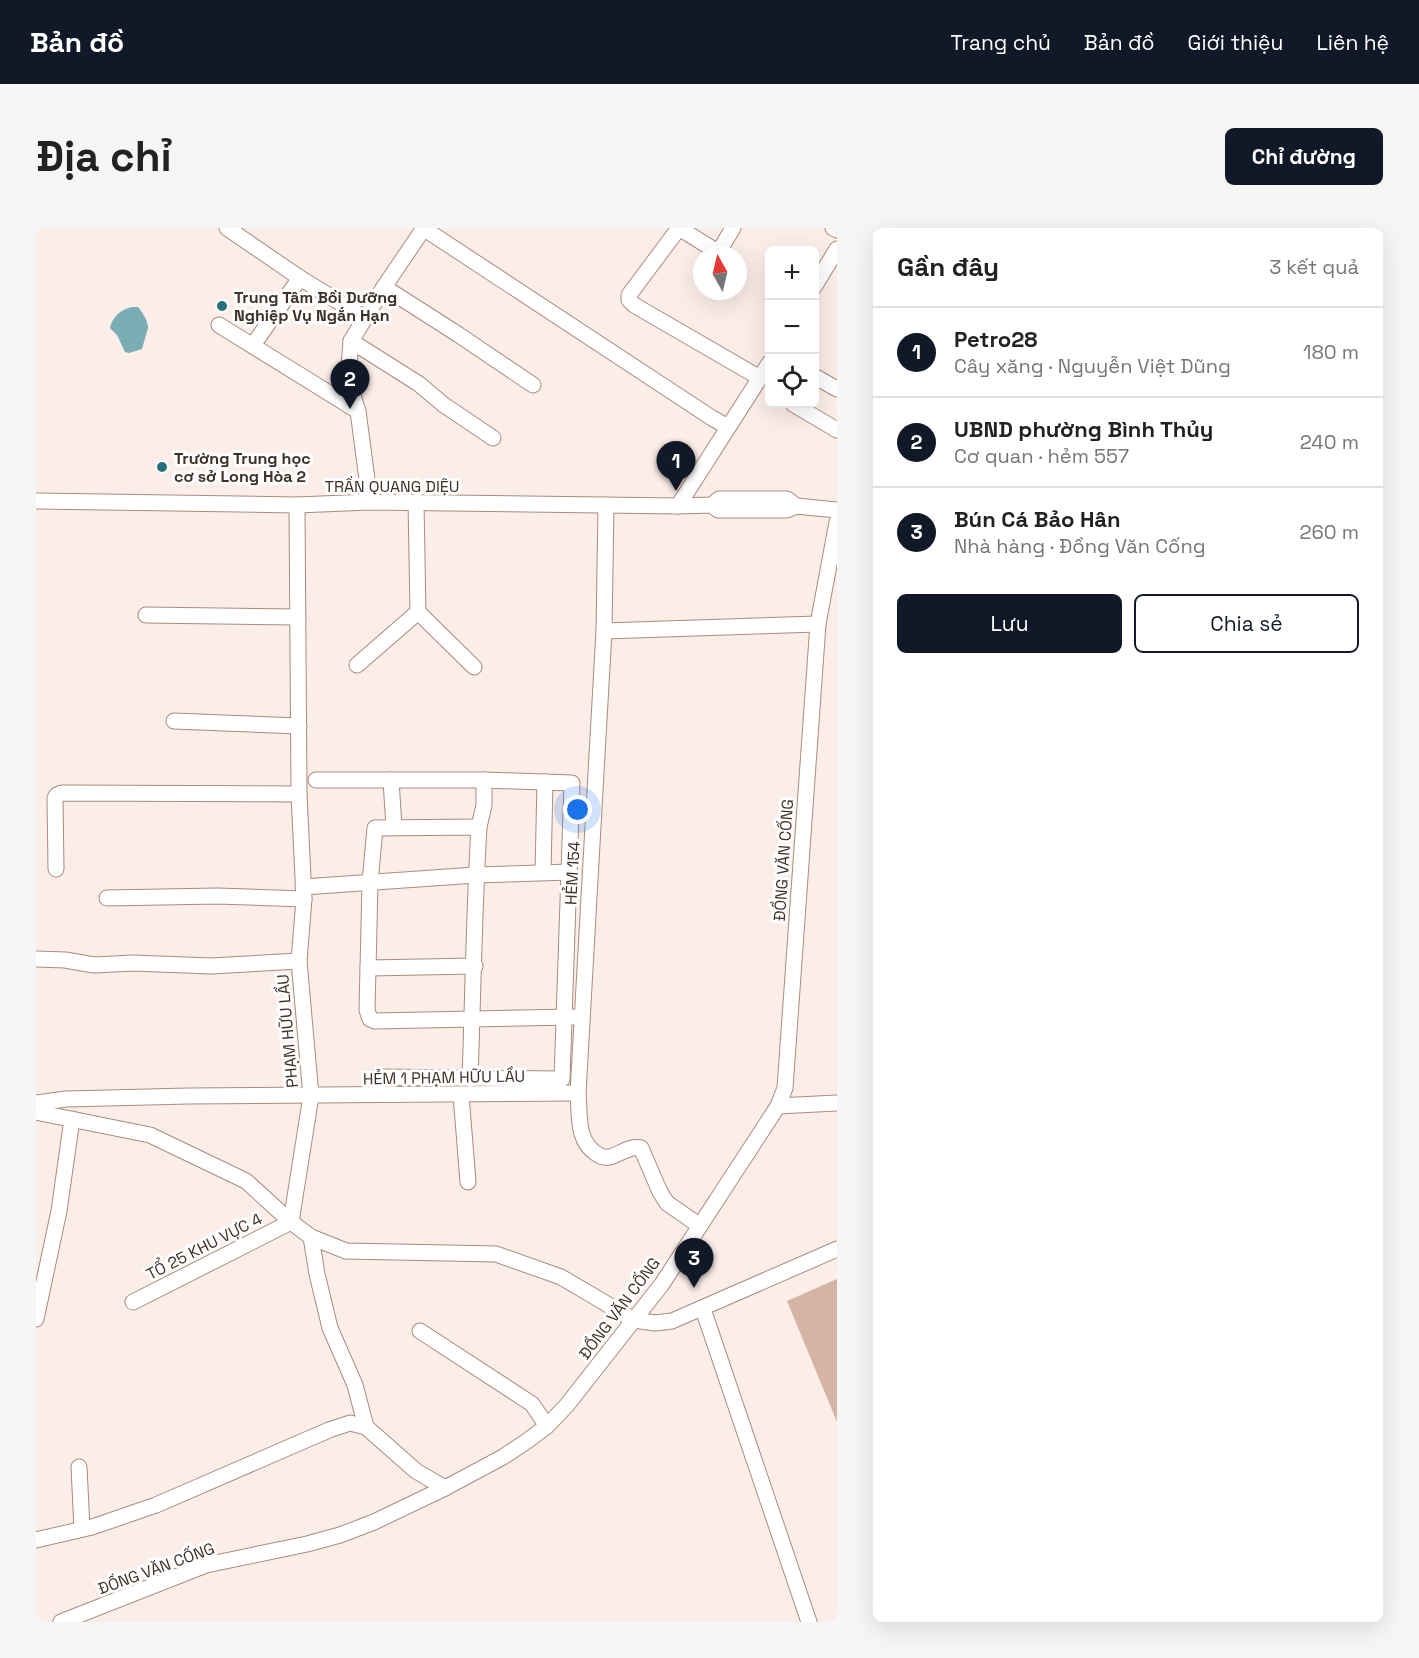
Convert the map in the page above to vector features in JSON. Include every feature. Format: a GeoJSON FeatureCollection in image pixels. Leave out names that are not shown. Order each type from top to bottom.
{"type":"FeatureCollection","features":[{"type":"Feature","properties":{"kind":"street"},"geometry":{"type":"LineString","coordinates":[[227,228],[300,278],[365,318]]}},
{"type":"Feature","properties":{"kind":"street"},"geometry":{"type":"LineString","coordinates":[[370,502],[358,411],[348,380],[351,346],[365,318],[423,228],[728,428]]}},
{"type":"Feature","properties":{"kind":"street"},"geometry":{"type":"LineString","coordinates":[[678,506],[728,428],[762,383],[634,305],[629,300],[629,295],[679,228],[716,251],[721,248],[733,228]]}},
{"type":"Feature","properties":{"kind":"street"},"geometry":{"type":"LineString","coordinates":[[819,279],[837,249]]}},
{"type":"Feature","properties":{"kind":"street"},"geometry":{"type":"LineString","coordinates":[[253,345],[300,278]]}},
{"type":"Feature","properties":{"kind":"street"},"geometry":{"type":"LineString","coordinates":[[384,287],[459,334],[533,385]]}},
{"type":"Feature","properties":{"kind":"street"},"geometry":{"type":"LineString","coordinates":[[219,325],[358,411]]}},
{"type":"Feature","properties":{"kind":"street"},"geometry":{"type":"LineString","coordinates":[[351,346],[419,384],[444,405],[493,438]]}},
{"type":"Feature","properties":{"kind":"street"},"geometry":{"type":"LineString","coordinates":[[819,379],[837,389]]}},
{"type":"Feature","properties":{"kind":"street"},"geometry":{"type":"LineString","coordinates":[[800,408],[837,430]]}},
{"type":"Feature","properties":{"kind":"street","name":"TRẦN QUANG DIỆU"},"geometry":{"type":"LineString","coordinates":[[36,501],[297,505],[417,502],[712,505],[718,510],[787,510],[796,506],[837,510]]}},
{"type":"Feature","properties":{"kind":"street"},"geometry":{"type":"LineString","coordinates":[[417,502],[418,612],[474,667]]}},
{"type":"Feature","properties":{"kind":"street","name":"PHẠM HỮU LẦU"},"geometry":{"type":"LineString","coordinates":[[291,1222],[311,1096],[299,961],[304,892],[299,794],[297,505]]}},
{"type":"Feature","properties":{"kind":"street","name":"HẺM 154"},"geometry":{"type":"LineString","coordinates":[[606,505],[604,631],[578,1093],[581,1135],[585,1143],[603,1157],[641,1148],[667,1203],[700,1226]]}},
{"type":"Feature","properties":{"kind":"street","name":"ĐỒNG VĂN CỐNG"},"geometry":{"type":"LineString","coordinates":[[61,1622],[206,1565],[340,1535],[374,1522],[503,1457],[547,1426],[567,1406],[663,1284],[778,1106],[785,1088],[818,624],[837,522]]}},
{"type":"Feature","properties":{"kind":"street"},"geometry":{"type":"LineString","coordinates":[[357,665],[418,612]]}},
{"type":"Feature","properties":{"kind":"street"},"geometry":{"type":"LineString","coordinates":[[146,615],[298,617]]}},
{"type":"Feature","properties":{"kind":"street"},"geometry":{"type":"LineString","coordinates":[[604,631],[818,624]]}},
{"type":"Feature","properties":{"kind":"street"},"geometry":{"type":"LineString","coordinates":[[174,721],[299,726]]}},
{"type":"Feature","properties":{"kind":"street"},"geometry":{"type":"LineString","coordinates":[[316,780],[484,780],[572,783],[562,1079],[377,1077]]}},
{"type":"Feature","properties":{"kind":"street"},"geometry":{"type":"LineString","coordinates":[[391,780],[394,827]]}},
{"type":"Feature","properties":{"kind":"street"},"geometry":{"type":"LineString","coordinates":[[470,1079],[478,827],[484,805],[484,780]]}},
{"type":"Feature","properties":{"kind":"street"},"geometry":{"type":"LineString","coordinates":[[543,872],[545,782]]}},
{"type":"Feature","properties":{"kind":"street"},"geometry":{"type":"LineString","coordinates":[[56,869],[54,805],[57,795],[62,793],[299,794]]}},
{"type":"Feature","properties":{"kind":"street"},"geometry":{"type":"LineString","coordinates":[[478,827],[375,828],[370,883],[367,1010],[370,1019],[375,1021],[582,1016]]}},
{"type":"Feature","properties":{"kind":"street"},"geometry":{"type":"LineString","coordinates":[[106,898],[304,892],[370,883],[476,875],[570,872]]}},
{"type":"Feature","properties":{"kind":"street"},"geometry":{"type":"LineString","coordinates":[[36,959],[65,960],[94,965],[133,963],[211,966],[299,961]]}},
{"type":"Feature","properties":{"kind":"street"},"geometry":{"type":"LineString","coordinates":[[368,968],[474,966]]}},
{"type":"Feature","properties":{"kind":"street","name":"HẺM 1 PHẠM HỮU LẦU"},"geometry":{"type":"LineString","coordinates":[[36,1103],[167,1097],[578,1093]]}},
{"type":"Feature","properties":{"kind":"street"},"geometry":{"type":"LineString","coordinates":[[461,1095],[468,1182]]}},
{"type":"Feature","properties":{"kind":"street"},"geometry":{"type":"LineString","coordinates":[[778,1106],[837,1103]]}},
{"type":"Feature","properties":{"kind":"street"},"geometry":{"type":"LineString","coordinates":[[36,1112],[150,1135],[246,1181],[311,1237],[346,1251],[496,1254],[561,1276],[634,1320],[655,1323],[672,1321],[837,1250]]}},
{"type":"Feature","properties":{"kind":"street"},"geometry":{"type":"LineString","coordinates":[[36,1319],[59,1211],[72,1119]]}},
{"type":"Feature","properties":{"kind":"street","name":"TỔ 25 KHU VỰC 4"},"geometry":{"type":"LineString","coordinates":[[133,1302],[291,1222]]}},
{"type":"Feature","properties":{"kind":"street"},"geometry":{"type":"LineString","coordinates":[[311,1237],[330,1328],[355,1385],[366,1427]]}},
{"type":"Feature","properties":{"kind":"street"},"geometry":{"type":"LineString","coordinates":[[703,1309],[809,1622]]}},
{"type":"Feature","properties":{"kind":"street"},"geometry":{"type":"LineString","coordinates":[[420,1330],[532,1404],[547,1426]]}},
{"type":"Feature","properties":{"kind":"street"},"geometry":{"type":"LineString","coordinates":[[36,1540],[82,1529],[156,1505],[350,1423],[366,1427],[416,1472],[445,1488]]}},
{"type":"Feature","properties":{"kind":"street"},"geometry":{"type":"LineString","coordinates":[[79,1467],[82,1529]]}},
{"type":"Feature","properties":{"kind":"shaded area"},"geometry":{"type":"Polygon","coordinates":[[[837,1279],[837,1422],[787,1301],[837,1279]]]}},
{"type":"Feature","properties":{"kind":"water"},"geometry":{"type":"Polygon","coordinates":[[[138,307],[142,312],[148,328],[142,349],[129,353],[125,352],[117,335],[110,328],[118,314],[138,307]]]}},
{"type":"Feature","properties":{"kind":"place","name":"Trung Tâm Bồi Dưỡng Nghiệp Vụ Ngắn Hạn"},"geometry":{"type":"Point","coordinates":[222,306]}},
{"type":"Feature","properties":{"kind":"place","name":"UBND phường Bình Thủy"},"geometry":{"type":"Point","coordinates":[350,409]}},
{"type":"Feature","properties":{"kind":"place","name":"Trường Trung học cơ sở Long Hòa 2"},"geometry":{"type":"Point","coordinates":[162,467]}},
{"type":"Feature","properties":{"kind":"place","name":"Petro28"},"geometry":{"type":"Point","coordinates":[676,491]}},
{"type":"Feature","properties":{"kind":"place","name":"Bún Cá Bảo Hân"},"geometry":{"type":"Point","coordinates":[694,1288]}}]}
